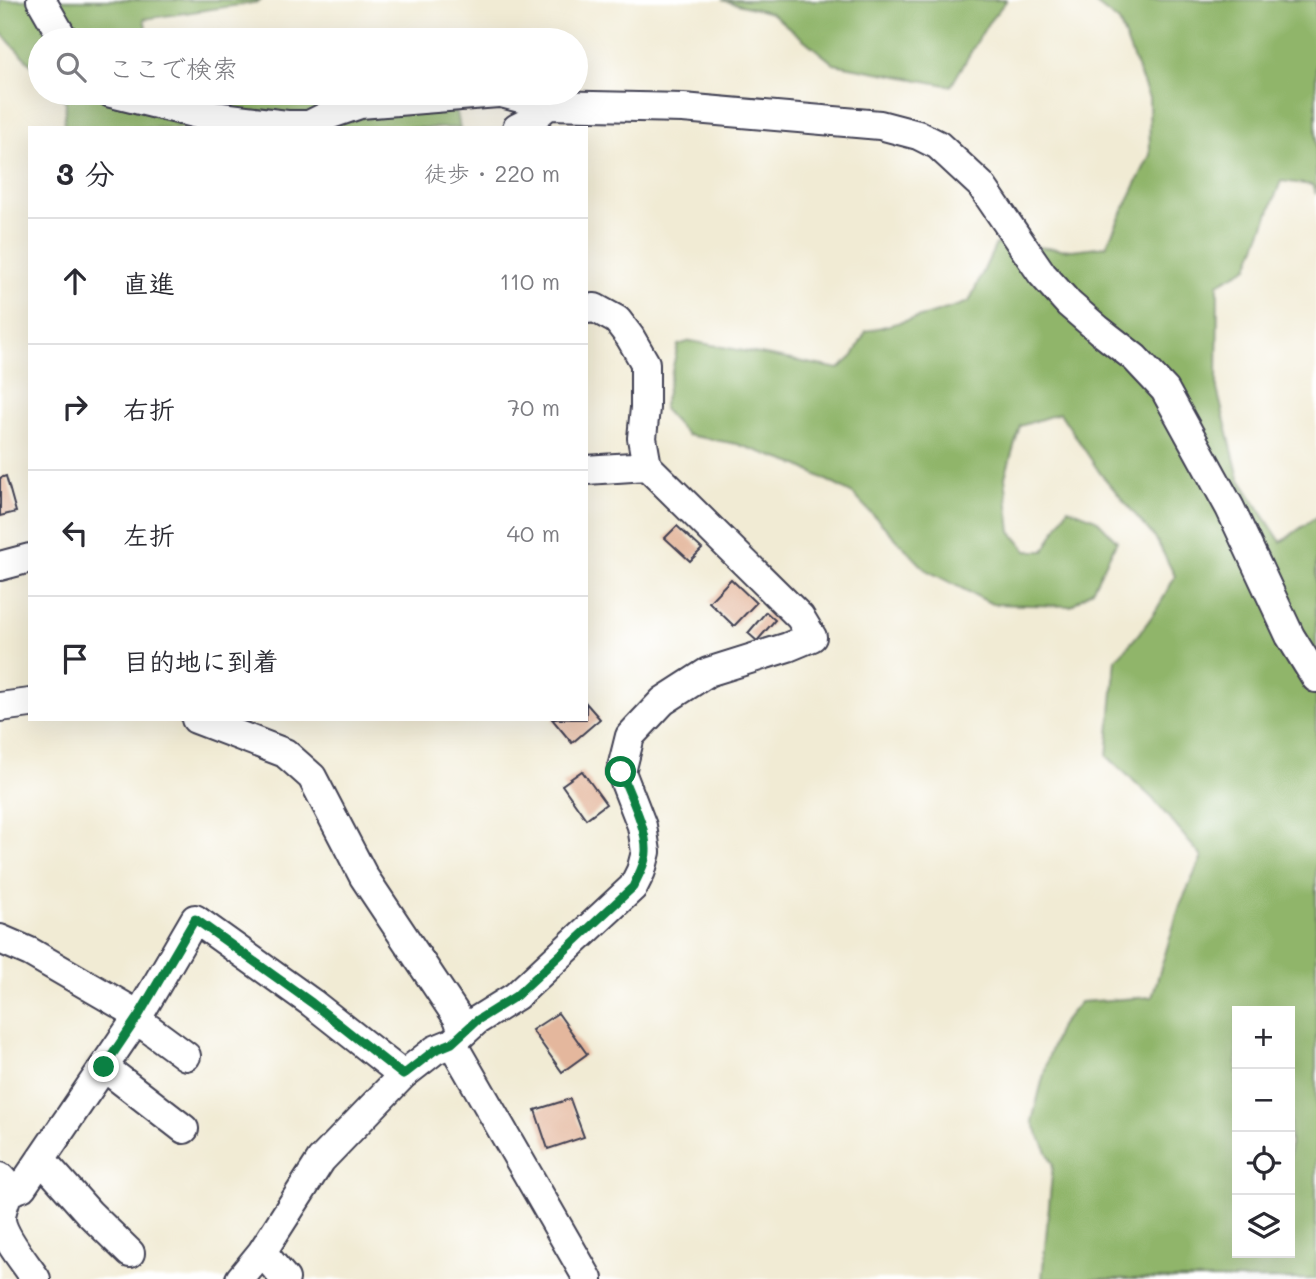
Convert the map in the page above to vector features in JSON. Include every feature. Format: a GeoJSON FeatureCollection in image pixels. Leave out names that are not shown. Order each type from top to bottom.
{"type":"FeatureCollection","features":[{"type":"Feature","properties":{"kind":"street"},"geometry":{"type":"LineString","coordinates":[[41,0],[57,28]]}},
{"type":"Feature","properties":{"kind":"street"},"geometry":{"type":"LineString","coordinates":[[160,105],[197,114],[287,125],[309,125],[357,105]]}},
{"type":"Feature","properties":{"kind":"street"},"geometry":{"type":"LineString","coordinates":[[521,126],[548,105],[683,108],[880,125],[918,135],[938,145],[981,185],[1042,274],[1069,304],[1135,358],[1165,390],[1230,508],[1290,636],[1316,678]]}},
{"type":"Feature","properties":{"kind":"street"},"geometry":{"type":"LineString","coordinates":[[240,1279],[262,1252],[321,1160],[403,1075],[435,1050],[458,1037],[476,1021],[516,996],[633,887],[646,852],[642,827],[621,772],[630,736],[663,701],[708,672],[812,637],[800,617],[647,466],[642,438],[645,363],[617,320],[595,308],[588,309]]}},
{"type":"Feature","properties":{"kind":"street"},"geometry":{"type":"LineString","coordinates":[[588,470],[647,466]]}},
{"type":"Feature","properties":{"kind":"street"},"geometry":{"type":"LineString","coordinates":[[0,566],[28,559]]}},
{"type":"Feature","properties":{"kind":"street"},"geometry":{"type":"LineString","coordinates":[[0,707],[28,703]]}},
{"type":"Feature","properties":{"kind":"street"},"geometry":{"type":"LineString","coordinates":[[201,721],[285,753],[312,777],[364,877],[458,1018],[458,1037],[589,1279]]}},
{"type":"Feature","properties":{"kind":"street"},"geometry":{"type":"LineString","coordinates":[[36,1279],[4,1231],[1,1219],[4,1185],[22,1187],[138,1017],[195,919],[312,1003],[403,1075]]}},
{"type":"Feature","properties":{"kind":"street"},"geometry":{"type":"LineString","coordinates":[[0,939],[30,952],[138,1017],[186,1056]]}},
{"type":"Feature","properties":{"kind":"street"},"geometry":{"type":"LineString","coordinates":[[104,1067],[184,1129]]}},
{"type":"Feature","properties":{"kind":"street"},"geometry":{"type":"LineString","coordinates":[[41,1159],[89,1213],[131,1253]]}},
{"type":"Feature","properties":{"kind":"street"},"geometry":{"type":"LineString","coordinates":[[262,1252],[285,1279]]}},
{"type":"Feature","properties":{"kind":"green space"},"geometry":{"type":"Polygon","coordinates":[[[0,0],[261,0],[144,19],[147,28],[28,28],[28,61],[0,32],[0,0]]]}},
{"type":"Feature","properties":{"kind":"green space"},"geometry":{"type":"Polygon","coordinates":[[[722,0],[1007,0],[988,23],[951,86],[834,64],[771,13],[722,0]]]}},
{"type":"Feature","properties":{"kind":"green space"},"geometry":{"type":"Polygon","coordinates":[[[1091,0],[1316,0],[1316,194],[1312,185],[1281,181],[1248,267],[1218,284],[1217,389],[1239,478],[1281,542],[1316,517],[1316,1279],[1042,1279],[1053,1164],[1032,1121],[1048,1058],[1060,1026],[1080,1002],[1152,997],[1180,905],[1202,857],[1153,799],[1107,756],[1116,659],[1149,620],[1175,576],[1156,539],[1100,473],[1060,413],[1020,426],[1005,477],[1011,532],[1027,551],[1044,551],[1068,508],[1096,519],[1117,541],[1092,590],[1071,606],[992,604],[926,570],[853,494],[800,466],[737,444],[687,435],[663,409],[678,345],[691,341],[839,369],[853,356],[866,331],[969,302],[996,244],[1072,250],[1106,246],[1150,155],[1149,98],[1119,22],[1091,0]]]}},
{"type":"Feature","properties":{"kind":"green space"},"geometry":{"type":"Polygon","coordinates":[[[66,105],[422,105],[457,113],[460,126],[64,126],[66,105]]]}},
{"type":"Feature","properties":{"kind":"building"},"geometry":{"type":"Polygon","coordinates":[[[6,476],[16,512],[0,516],[0,478],[6,476]]]}},
{"type":"Feature","properties":{"kind":"building"},"geometry":{"type":"Polygon","coordinates":[[[677,526],[702,549],[690,561],[665,538],[677,526]]]}},
{"type":"Feature","properties":{"kind":"building"},"geometry":{"type":"Polygon","coordinates":[[[731,579],[756,603],[734,626],[709,602],[731,579]]]}},
{"type":"Feature","properties":{"kind":"building"},"geometry":{"type":"Polygon","coordinates":[[[766,612],[775,620],[757,641],[748,633],[766,612]]]}},
{"type":"Feature","properties":{"kind":"building"},"geometry":{"type":"Polygon","coordinates":[[[588,705],[600,719],[572,743],[554,721],[588,721],[588,705]]]}},
{"type":"Feature","properties":{"kind":"building"},"geometry":{"type":"Polygon","coordinates":[[[582,771],[606,804],[586,819],[562,785],[582,771]]]}},
{"type":"Feature","properties":{"kind":"building"},"geometry":{"type":"Polygon","coordinates":[[[558,1013],[587,1054],[562,1072],[532,1030],[558,1013]]]}},
{"type":"Feature","properties":{"kind":"building"},"geometry":{"type":"Polygon","coordinates":[[[570,1099],[584,1137],[548,1149],[535,1110],[570,1099]]]}},
{"type":"Feature","properties":{"kind":"route"},"geometry":{"type":"LineString","coordinates":[[104,1067],[139,1015],[195,919],[312,1003],[403,1075],[435,1050],[452,1043],[476,1021],[516,996],[633,887],[646,852],[642,827],[621,772]]}}]}
